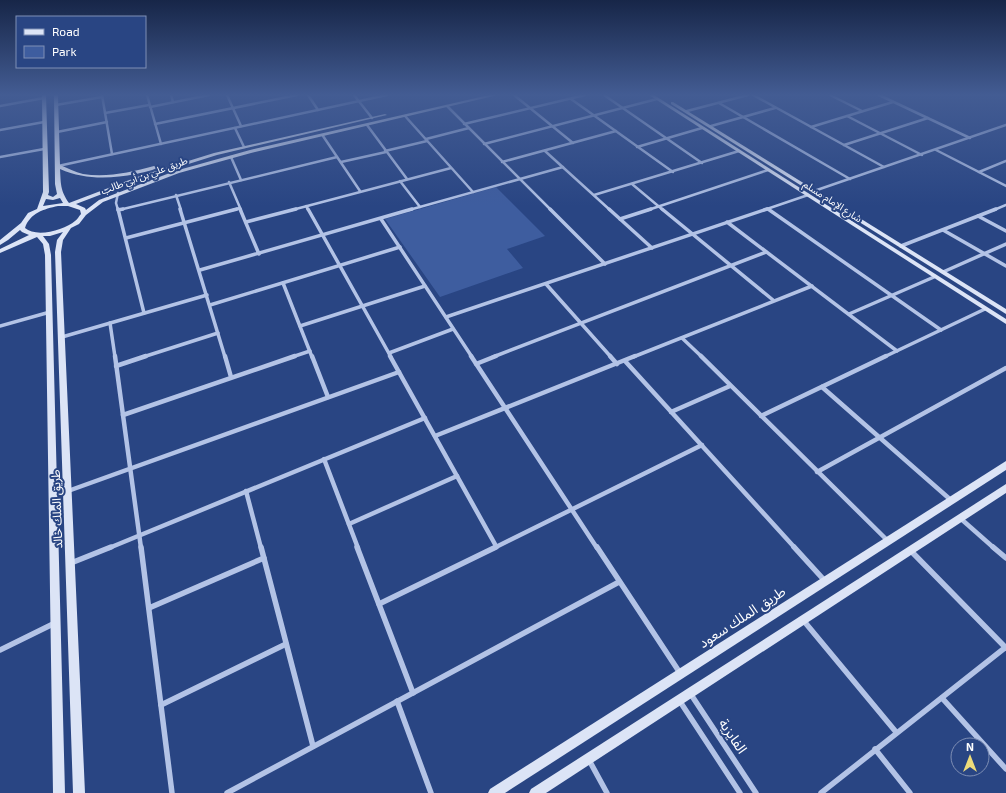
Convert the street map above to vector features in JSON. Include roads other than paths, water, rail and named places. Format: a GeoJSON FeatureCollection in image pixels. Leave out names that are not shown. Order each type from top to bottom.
{"type":"FeatureCollection","features":[{"type":"Feature","properties":{"kind":"main road"},"geometry":{"type":"LineString","coordinates":[[0,242],[6,239],[23,224],[26,219],[39,210],[45,196],[44,132]]}},
{"type":"Feature","properties":{"kind":"main road"},"geometry":{"type":"LineString","coordinates":[[57,132],[60,194],[69,204],[79,206],[83,209],[84,214]]}},
{"type":"Feature","properties":{"kind":"main road","name":"طريق علي بن أبي طالب"},"geometry":{"type":"LineString","coordinates":[[39,210],[69,204],[148,175],[202,158],[310,132]]}},
{"type":"Feature","properties":{"kind":"main road","name":"طريق علي بن أبي طالب"},"geometry":{"type":"LineString","coordinates":[[70,227],[82,218],[84,214],[104,200],[118,193],[177,172],[231,157],[339,132]]}},
{"type":"Feature","properties":{"kind":"main road","name":"شارع الإمام مسلم"},"geometry":{"type":"LineString","coordinates":[[708,132],[1006,322]]}},
{"type":"Feature","properties":{"kind":"main road","name":"شارع الإمام مسلم"},"geometry":{"type":"LineString","coordinates":[[720,132],[1006,312]]}},
{"type":"Feature","properties":{"kind":"main road"},"geometry":{"type":"LineString","coordinates":[[58,166],[86,176],[98,177],[132,173],[202,158]]}},
{"type":"Feature","properties":{"kind":"main road"},"geometry":{"type":"LineString","coordinates":[[45,196],[56,198],[60,194]]}},
{"type":"Feature","properties":{"kind":"main road"},"geometry":{"type":"LineString","coordinates":[[94,195],[90,200],[104,200]]}},
{"type":"Feature","properties":{"kind":"main road"},"geometry":{"type":"LineString","coordinates":[[23,224],[24,231],[36,235],[46,244],[51,240],[60,240],[70,227]]}},
{"type":"Feature","properties":{"kind":"main road"},"geometry":{"type":"LineString","coordinates":[[0,251],[36,235],[60,232],[70,227]]}},
{"type":"Feature","properties":{"kind":"main road","name":"طريق الملك خالد"},"geometry":{"type":"LineString","coordinates":[[60,240],[58,252],[79,793]]}},
{"type":"Feature","properties":{"kind":"main road","name":"طريق الملك خالد"},"geometry":{"type":"LineString","coordinates":[[46,244],[48,255],[50,312],[59,793]]}},
{"type":"Feature","properties":{"kind":"main road","name":"طريق الملك سعود"},"geometry":{"type":"LineString","coordinates":[[494,793],[1006,466]]}},
{"type":"Feature","properties":{"kind":"main road"},"geometry":{"type":"LineString","coordinates":[[535,793],[1006,488]]}},
{"type":"Feature","properties":{"kind":"street"},"geometry":{"type":"LineString","coordinates":[[108,132],[112,154]]}},
{"type":"Feature","properties":{"kind":"street"},"geometry":{"type":"LineString","coordinates":[[157,132],[161,144]]}},
{"type":"Feature","properties":{"kind":"street"},"geometry":{"type":"LineString","coordinates":[[58,166],[216,132]]}},
{"type":"Feature","properties":{"kind":"street"},"geometry":{"type":"LineString","coordinates":[[237,132],[244,147]]}},
{"type":"Feature","properties":{"kind":"street"},"geometry":{"type":"LineString","coordinates":[[372,132],[407,179]]}},
{"type":"Feature","properties":{"kind":"street"},"geometry":{"type":"LineString","coordinates":[[419,132],[473,192]]}},
{"type":"Feature","properties":{"kind":"street"},"geometry":{"type":"LineString","coordinates":[[341,162],[455,132]]}},
{"type":"Feature","properties":{"kind":"street"},"geometry":{"type":"LineString","coordinates":[[473,132],[605,264]]}},
{"type":"Feature","properties":{"kind":"street"},"geometry":{"type":"LineString","coordinates":[[484,144],[530,132]]}},
{"type":"Feature","properties":{"kind":"street"},"geometry":{"type":"LineString","coordinates":[[560,132],[572,143]]}},
{"type":"Feature","properties":{"kind":"street"},"geometry":{"type":"LineString","coordinates":[[502,162],[616,132],[673,172]]}},
{"type":"Feature","properties":{"kind":"street"},"geometry":{"type":"LineString","coordinates":[[657,132],[702,163]]}},
{"type":"Feature","properties":{"kind":"street"},"geometry":{"type":"LineString","coordinates":[[637,147],[688,132]]}},
{"type":"Feature","properties":{"kind":"street"},"geometry":{"type":"LineString","coordinates":[[769,132],[850,179]]}},
{"type":"Feature","properties":{"kind":"street"},"geometry":{"type":"LineString","coordinates":[[820,132],[884,168]]}},
{"type":"Feature","properties":{"kind":"street"},"geometry":{"type":"LineString","coordinates":[[876,132],[922,155]]}},
{"type":"Feature","properties":{"kind":"street"},"geometry":{"type":"LineString","coordinates":[[844,145],[886,132]]}},
{"type":"Feature","properties":{"kind":"street"},"geometry":{"type":"LineString","coordinates":[[957,132],[970,138]]}},
{"type":"Feature","properties":{"kind":"street"},"geometry":{"type":"LineString","coordinates":[[814,191],[987,132]]}},
{"type":"Feature","properties":{"kind":"street"},"geometry":{"type":"LineString","coordinates":[[323,136],[360,191]]}},
{"type":"Feature","properties":{"kind":"street"},"geometry":{"type":"LineString","coordinates":[[0,157],[44,149]]}},
{"type":"Feature","properties":{"kind":"street"},"geometry":{"type":"LineString","coordinates":[[545,150],[652,248]]}},
{"type":"Feature","properties":{"kind":"street"},"geometry":{"type":"LineString","coordinates":[[936,150],[1006,186]]}},
{"type":"Feature","properties":{"kind":"street"},"geometry":{"type":"LineString","coordinates":[[594,195],[739,152]]}},
{"type":"Feature","properties":{"kind":"street"},"geometry":{"type":"LineString","coordinates":[[231,157],[241,180]]}},
{"type":"Feature","properties":{"kind":"street"},"geometry":{"type":"LineString","coordinates":[[118,210],[337,157]]}},
{"type":"Feature","properties":{"kind":"street"},"geometry":{"type":"LineString","coordinates":[[979,172],[1006,161]]}},
{"type":"Feature","properties":{"kind":"street"},"geometry":{"type":"LineString","coordinates":[[200,270],[519,178],[563,167]]}},
{"type":"Feature","properties":{"kind":"street"},"geometry":{"type":"LineString","coordinates":[[246,222],[451,168]]}},
{"type":"Feature","properties":{"kind":"street"},"geometry":{"type":"LineString","coordinates":[[620,219],[768,170]]}},
{"type":"Feature","properties":{"kind":"street"},"geometry":{"type":"LineString","coordinates":[[400,181],[420,207]]}},
{"type":"Feature","properties":{"kind":"street"},"geometry":{"type":"LineString","coordinates":[[229,182],[258,254]]}},
{"type":"Feature","properties":{"kind":"street"},"geometry":{"type":"LineString","coordinates":[[632,184],[773,300]]}},
{"type":"Feature","properties":{"kind":"street"},"geometry":{"type":"LineString","coordinates":[[118,193],[116,203],[144,313]]}},
{"type":"Feature","properties":{"kind":"street"},"geometry":{"type":"LineString","coordinates":[[176,196],[200,270],[231,378]]}},
{"type":"Feature","properties":{"kind":"street"},"geometry":{"type":"LineString","coordinates":[[446,317],[808,196]]}},
{"type":"Feature","properties":{"kind":"street"},"geometry":{"type":"LineString","coordinates":[[901,246],[1006,205]]}},
{"type":"Feature","properties":{"kind":"street"},"geometry":{"type":"LineString","coordinates":[[306,206],[324,235],[496,546]]}},
{"type":"Feature","properties":{"kind":"street"},"geometry":{"type":"LineString","coordinates":[[126,238],[240,208]]}},
{"type":"Feature","properties":{"kind":"street"},"geometry":{"type":"LineString","coordinates":[[768,209],[941,330]]}},
{"type":"Feature","properties":{"kind":"street"},"geometry":{"type":"LineString","coordinates":[[978,216],[1006,231]]}},
{"type":"Feature","properties":{"kind":"street"},"geometry":{"type":"LineString","coordinates":[[381,219],[680,674]]}},
{"type":"Feature","properties":{"kind":"street"},"geometry":{"type":"LineString","coordinates":[[727,222],[897,351]]}},
{"type":"Feature","properties":{"kind":"street"},"geometry":{"type":"LineString","coordinates":[[943,230],[1006,266]]}},
{"type":"Feature","properties":{"kind":"street"},"geometry":{"type":"LineString","coordinates":[[943,272],[1006,244]]}},
{"type":"Feature","properties":{"kind":"street"},"geometry":{"type":"LineString","coordinates":[[210,305],[400,247]]}},
{"type":"Feature","properties":{"kind":"street"},"geometry":{"type":"LineString","coordinates":[[476,364],[766,252]]}},
{"type":"Feature","properties":{"kind":"street"},"geometry":{"type":"LineString","coordinates":[[849,314],[934,277]]}},
{"type":"Feature","properties":{"kind":"street"},"geometry":{"type":"LineString","coordinates":[[283,283],[328,397]]}},
{"type":"Feature","properties":{"kind":"street"},"geometry":{"type":"LineString","coordinates":[[546,284],[617,364]]}},
{"type":"Feature","properties":{"kind":"street"},"geometry":{"type":"LineString","coordinates":[[300,326],[425,286]]}},
{"type":"Feature","properties":{"kind":"street"},"geometry":{"type":"LineString","coordinates":[[435,436],[625,361],[773,300],[812,286]]}},
{"type":"Feature","properties":{"kind":"street"},"geometry":{"type":"LineString","coordinates":[[62,337],[207,295]]}},
{"type":"Feature","properties":{"kind":"street"},"geometry":{"type":"LineString","coordinates":[[761,416],[985,310]]}},
{"type":"Feature","properties":{"kind":"street"},"geometry":{"type":"LineString","coordinates":[[0,326],[50,312]]}},
{"type":"Feature","properties":{"kind":"street"},"geometry":{"type":"LineString","coordinates":[[110,323],[131,468],[172,793]]}},
{"type":"Feature","properties":{"kind":"street"},"geometry":{"type":"LineString","coordinates":[[389,353],[453,329]]}},
{"type":"Feature","properties":{"kind":"street"},"geometry":{"type":"LineString","coordinates":[[116,366],[218,332]]}},
{"type":"Feature","properties":{"kind":"street"},"geometry":{"type":"LineString","coordinates":[[682,338],[888,541]]}},
{"type":"Feature","properties":{"kind":"street"},"geometry":{"type":"LineString","coordinates":[[123,415],[310,351]]}},
{"type":"Feature","properties":{"kind":"street"},"geometry":{"type":"LineString","coordinates":[[625,361],[825,581]]}},
{"type":"Feature","properties":{"kind":"street"},"geometry":{"type":"LineString","coordinates":[[817,472],[1006,368]]}},
{"type":"Feature","properties":{"kind":"street"},"geometry":{"type":"LineString","coordinates":[[68,491],[399,372]]}},
{"type":"Feature","properties":{"kind":"street"},"geometry":{"type":"LineString","coordinates":[[671,412],[730,386]]}},
{"type":"Feature","properties":{"kind":"street"},"geometry":{"type":"LineString","coordinates":[[822,387],[952,500]]}},
{"type":"Feature","properties":{"kind":"street"},"geometry":{"type":"LineString","coordinates":[[71,563],[424,418]]}},
{"type":"Feature","properties":{"kind":"street"},"geometry":{"type":"LineString","coordinates":[[379,604],[702,445]]}},
{"type":"Feature","properties":{"kind":"street"},"geometry":{"type":"LineString","coordinates":[[324,459],[413,693]]}},
{"type":"Feature","properties":{"kind":"street"},"geometry":{"type":"LineString","coordinates":[[349,524],[457,476]]}},
{"type":"Feature","properties":{"kind":"street"},"geometry":{"type":"LineString","coordinates":[[246,491],[313,746]]}},
{"type":"Feature","properties":{"kind":"street"},"geometry":{"type":"LineString","coordinates":[[960,518],[1006,558]]}},
{"type":"Feature","properties":{"kind":"street"},"geometry":{"type":"LineString","coordinates":[[821,793],[896,732],[942,698],[1006,647],[910,550]]}},
{"type":"Feature","properties":{"kind":"street"},"geometry":{"type":"LineString","coordinates":[[149,608],[264,558]]}},
{"type":"Feature","properties":{"kind":"street"},"geometry":{"type":"LineString","coordinates":[[227,793],[619,582]]}},
{"type":"Feature","properties":{"kind":"street"},"geometry":{"type":"LineString","coordinates":[[802,620],[896,732]]}},
{"type":"Feature","properties":{"kind":"street"},"geometry":{"type":"LineString","coordinates":[[0,650],[56,622]]}},
{"type":"Feature","properties":{"kind":"street"},"geometry":{"type":"LineString","coordinates":[[161,705],[286,644]]}},
{"type":"Feature","properties":{"kind":"street","name":"الفايزية"},"geometry":{"type":"LineString","coordinates":[[690,693],[756,793]]}},
{"type":"Feature","properties":{"kind":"street"},"geometry":{"type":"LineString","coordinates":[[942,698],[1006,769]]}},
{"type":"Feature","properties":{"kind":"street","name":"الفايزية"},"geometry":{"type":"LineString","coordinates":[[679,700],[740,793]]}},
{"type":"Feature","properties":{"kind":"street"},"geometry":{"type":"LineString","coordinates":[[397,701],[431,793]]}},
{"type":"Feature","properties":{"kind":"street"},"geometry":{"type":"LineString","coordinates":[[875,749],[910,793]]}},
{"type":"Feature","properties":{"kind":"street"},"geometry":{"type":"LineString","coordinates":[[588,758],[606,793]]}}]}
